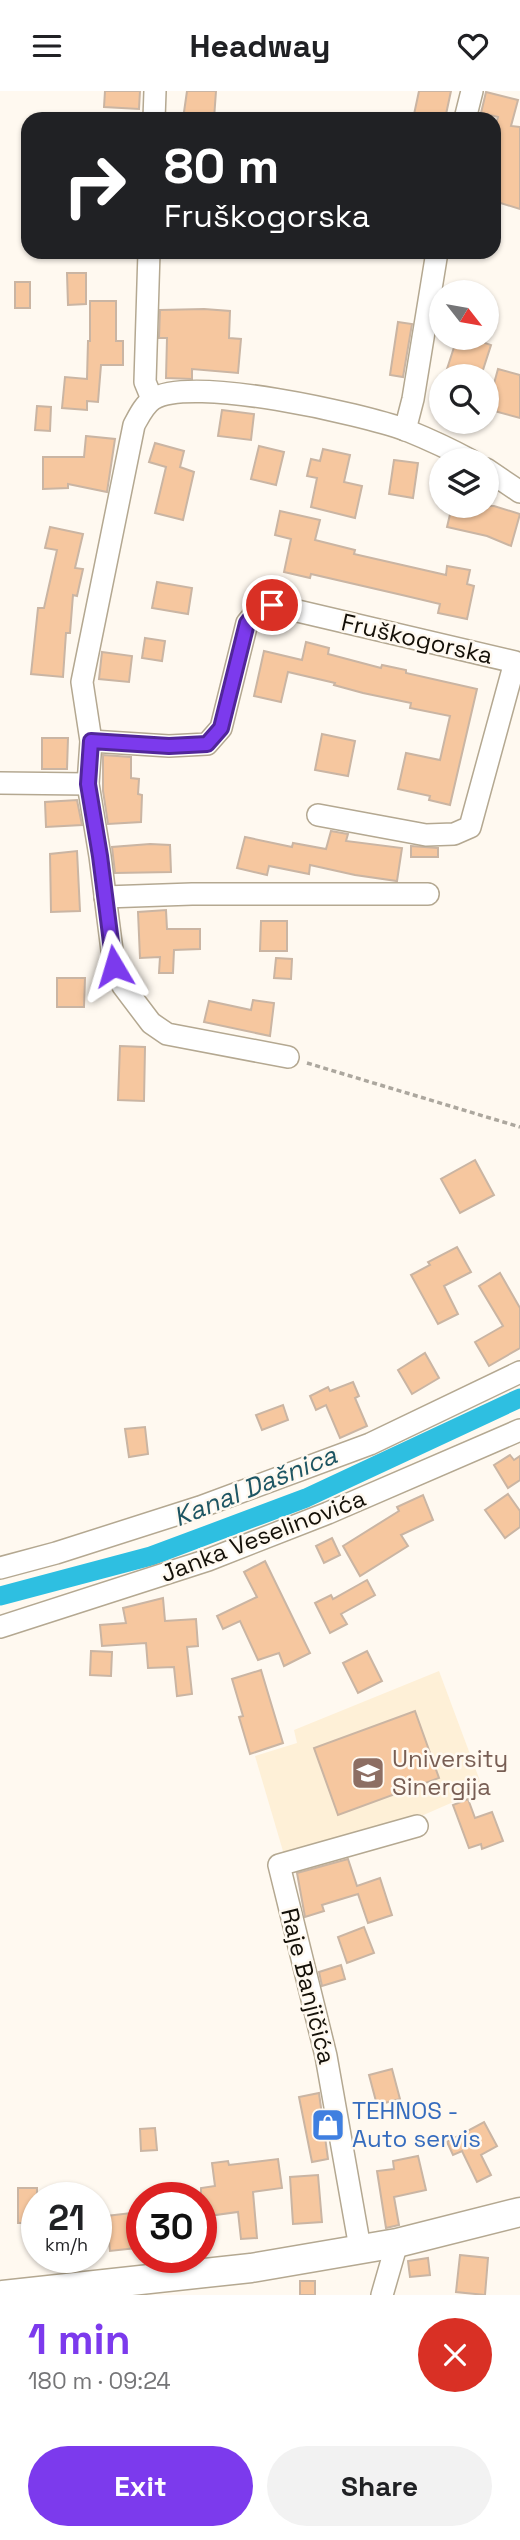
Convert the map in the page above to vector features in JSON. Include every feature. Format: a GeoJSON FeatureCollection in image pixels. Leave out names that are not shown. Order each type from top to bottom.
{"type":"FeatureCollection","features":[{"type":"Feature","properties":{"kind":"main road"},"geometry":{"type":"LineString","coordinates":[[4,2295],[251,2268],[397,2243],[520,2212]]}},
{"type":"Feature","properties":{"kind":"street"},"geometry":{"type":"LineString","coordinates":[[154,112],[155,91]]}},
{"type":"Feature","properties":{"kind":"street"},"geometry":{"type":"LineString","coordinates":[[467,112],[472,91]]}},
{"type":"Feature","properties":{"kind":"street"},"geometry":{"type":"LineString","coordinates":[[149,259],[145,382],[152,399]]}},
{"type":"Feature","properties":{"kind":"street"},"geometry":{"type":"LineString","coordinates":[[405,430],[413,399],[436,259]]}},
{"type":"Feature","properties":{"kind":"street"},"geometry":{"type":"LineString","coordinates":[[288,1057],[167,1034],[151,1023],[123,986],[114,966],[88,784],[91,741],[82,682],[134,425],[152,399],[171,393],[206,391],[299,403],[405,430],[444,448]]}},
{"type":"Feature","properties":{"kind":"street"},"geometry":{"type":"LineString","coordinates":[[499,478],[520,492]]}},
{"type":"Feature","properties":{"kind":"street","name":"Fruškogorska"},"geometry":{"type":"LineString","coordinates":[[91,741],[169,746],[207,744],[221,728],[247,623],[259,608],[272,605],[515,662],[470,827],[454,834],[426,835],[318,815]]}},
{"type":"Feature","properties":{"kind":"street"},"geometry":{"type":"LineString","coordinates":[[0,783],[88,784]]}},
{"type":"Feature","properties":{"kind":"street"},"geometry":{"type":"LineString","coordinates":[[106,897],[192,894],[428,894]]}},
{"type":"Feature","properties":{"kind":"street"},"geometry":{"type":"LineString","coordinates":[[0,1568],[200,1507],[370,1444],[520,1372]]}},
{"type":"Feature","properties":{"kind":"street","name":"Janka Veselinovića"},"geometry":{"type":"LineString","coordinates":[[0,1627],[208,1560],[328,1513],[520,1430]]}},
{"type":"Feature","properties":{"kind":"street","name":"Raje Banjičića"},"geometry":{"type":"LineString","coordinates":[[360,2248],[326,2056],[279,1865],[417,1826]]}},
{"type":"Feature","properties":{"kind":"street"},"geometry":{"type":"LineString","coordinates":[[382,2295],[397,2243]]}},
{"type":"Feature","properties":{"kind":"path"},"geometry":{"type":"LineString","coordinates":[[288,1057],[520,1127]]}},
{"type":"Feature","properties":{"kind":"shaded area","name":"University Sinergija"},"geometry":{"type":"Polygon","coordinates":[[[439,1671],[483,1789],[419,1817],[285,1858],[255,1756],[297,1743],[294,1730],[439,1671]]]}},
{"type":"Feature","properties":{"kind":"building"},"geometry":{"type":"Polygon","coordinates":[[[105,91],[140,91],[139,109],[104,107],[105,91]]]}},
{"type":"Feature","properties":{"kind":"building"},"geometry":{"type":"Polygon","coordinates":[[[187,91],[216,91],[214,112],[184,112],[187,91]]]}},
{"type":"Feature","properties":{"kind":"building"},"geometry":{"type":"Polygon","coordinates":[[[419,91],[451,91],[446,112],[414,112],[419,91]]]}},
{"type":"Feature","properties":{"kind":"building"},"geometry":{"type":"Polygon","coordinates":[[[486,92],[518,100],[511,126],[520,127],[520,209],[501,203],[501,112],[481,112],[486,92]]]}},
{"type":"Feature","properties":{"kind":"building"},"geometry":{"type":"Polygon","coordinates":[[[67,273],[86,273],[86,304],[68,305],[67,273]]]}},
{"type":"Feature","properties":{"kind":"building"},"geometry":{"type":"Polygon","coordinates":[[[15,282],[30,282],[30,308],[15,308],[15,282]]]}},
{"type":"Feature","properties":{"kind":"building"},"geometry":{"type":"Polygon","coordinates":[[[90,301],[116,301],[116,341],[123,341],[123,365],[101,365],[98,402],[87,401],[87,410],[62,408],[65,377],[87,379],[90,301]]]}},
{"type":"Feature","properties":{"kind":"building"},"geometry":{"type":"Polygon","coordinates":[[[160,310],[230,311],[229,338],[241,339],[238,373],[192,369],[192,379],[166,378],[167,338],[159,338],[160,310]]]}},
{"type":"Feature","properties":{"kind":"building"},"geometry":{"type":"Polygon","coordinates":[[[398,322],[412,324],[403,377],[390,375],[398,322]]]}},
{"type":"Feature","properties":{"kind":"building"},"geometry":{"type":"Polygon","coordinates":[[[453,350],[489,350],[485,364],[449,364],[453,350]]]}},
{"type":"Feature","properties":{"kind":"building"},"geometry":{"type":"Polygon","coordinates":[[[499,369],[520,375],[520,418],[499,412],[499,369]]]}},
{"type":"Feature","properties":{"kind":"building"},"geometry":{"type":"Polygon","coordinates":[[[37,406],[51,407],[50,431],[35,430],[37,406]]]}},
{"type":"Feature","properties":{"kind":"building"},"geometry":{"type":"Polygon","coordinates":[[[222,410],[254,414],[251,440],[218,436],[222,410]]]}},
{"type":"Feature","properties":{"kind":"building"},"geometry":{"type":"Polygon","coordinates":[[[86,436],[115,439],[107,492],[68,484],[68,488],[43,489],[43,457],[84,457],[86,436]]]}},
{"type":"Feature","properties":{"kind":"building"},"geometry":{"type":"Polygon","coordinates":[[[155,443],[184,451],[180,467],[194,472],[183,520],[155,513],[166,467],[149,462],[155,443]]]}},
{"type":"Feature","properties":{"kind":"building"},"geometry":{"type":"Polygon","coordinates":[[[259,446],[284,452],[276,485],[251,479],[259,446]]]}},
{"type":"Feature","properties":{"kind":"building"},"geometry":{"type":"Polygon","coordinates":[[[323,449],[350,455],[344,482],[362,486],[355,518],[311,507],[317,478],[307,476],[311,459],[320,461],[323,449]]]}},
{"type":"Feature","properties":{"kind":"building"},"geometry":{"type":"Polygon","coordinates":[[[394,460],[418,463],[413,498],[389,494],[394,460]]]}},
{"type":"Feature","properties":{"kind":"building"},"geometry":{"type":"Polygon","coordinates":[[[499,508],[520,514],[511,546],[487,536],[447,527],[449,518],[499,518],[499,508]]]}},
{"type":"Feature","properties":{"kind":"building"},"geometry":{"type":"Polygon","coordinates":[[[280,511],[320,520],[315,540],[355,550],[354,554],[446,575],[447,566],[470,570],[467,584],[474,586],[467,619],[438,613],[440,604],[311,574],[310,578],[284,572],[291,539],[275,535],[280,511]]]}},
{"type":"Feature","properties":{"kind":"building"},"geometry":{"type":"Polygon","coordinates":[[[50,527],[83,534],[75,568],[83,569],[77,596],[73,595],[70,633],[66,633],[63,677],[31,674],[38,608],[44,608],[57,550],[45,548],[50,527]]]}},
{"type":"Feature","properties":{"kind":"building"},"geometry":{"type":"Polygon","coordinates":[[[157,582],[192,588],[188,614],[152,608],[157,582]]]}},
{"type":"Feature","properties":{"kind":"building"},"geometry":{"type":"Polygon","coordinates":[[[145,638],[165,641],[162,661],[142,658],[145,638]]]}},
{"type":"Feature","properties":{"kind":"building"},"geometry":{"type":"Polygon","coordinates":[[[306,642],[329,648],[328,654],[381,668],[382,665],[406,670],[406,673],[477,689],[450,805],[429,800],[430,796],[398,789],[406,753],[440,760],[450,716],[410,708],[411,703],[288,672],[281,702],[254,696],[264,651],[302,660],[306,642]]]}},
{"type":"Feature","properties":{"kind":"building"},"geometry":{"type":"Polygon","coordinates":[[[102,652],[132,656],[129,682],[99,679],[102,652]]]}},
{"type":"Feature","properties":{"kind":"building"},"geometry":{"type":"Polygon","coordinates":[[[322,734],[355,741],[348,776],[315,770],[322,734]]]}},
{"type":"Feature","properties":{"kind":"building"},"geometry":{"type":"Polygon","coordinates":[[[42,738],[68,738],[67,769],[42,769],[42,738]]]}},
{"type":"Feature","properties":{"kind":"building"},"geometry":{"type":"Polygon","coordinates":[[[103,755],[131,757],[131,778],[139,779],[138,794],[142,795],[141,822],[108,824],[103,791],[103,755]]]}},
{"type":"Feature","properties":{"kind":"building"},"geometry":{"type":"Polygon","coordinates":[[[77,800],[82,825],[46,827],[45,802],[77,800]]]}},
{"type":"Feature","properties":{"kind":"building"},"geometry":{"type":"Polygon","coordinates":[[[331,831],[348,834],[346,841],[402,848],[397,881],[310,865],[309,874],[269,866],[267,875],[237,868],[245,837],[292,847],[293,843],[326,849],[331,831]]]}},
{"type":"Feature","properties":{"kind":"building"},"geometry":{"type":"Polygon","coordinates":[[[170,845],[171,872],[115,873],[112,847],[170,845]]]}},
{"type":"Feature","properties":{"kind":"building"},"geometry":{"type":"Polygon","coordinates":[[[411,846],[438,848],[438,857],[411,857],[411,846]]]}},
{"type":"Feature","properties":{"kind":"building"},"geometry":{"type":"Polygon","coordinates":[[[77,851],[80,911],[51,912],[50,854],[77,851]]]}},
{"type":"Feature","properties":{"kind":"building"},"geometry":{"type":"Polygon","coordinates":[[[166,910],[167,929],[200,929],[200,949],[174,950],[173,973],[159,973],[160,957],[140,958],[138,912],[166,910]]]}},
{"type":"Feature","properties":{"kind":"building"},"geometry":{"type":"Polygon","coordinates":[[[261,921],[287,921],[287,951],[260,951],[261,921]]]}},
{"type":"Feature","properties":{"kind":"building"},"geometry":{"type":"Polygon","coordinates":[[[276,958],[292,959],[291,979],[274,978],[276,958]]]}},
{"type":"Feature","properties":{"kind":"building"},"geometry":{"type":"Polygon","coordinates":[[[57,978],[85,978],[84,1007],[57,1007],[57,978]]]}},
{"type":"Feature","properties":{"kind":"building"},"geometry":{"type":"Polygon","coordinates":[[[253,1000],[274,1003],[270,1036],[204,1022],[209,1001],[251,1010],[253,1000]]]}},
{"type":"Feature","properties":{"kind":"building"},"geometry":{"type":"Polygon","coordinates":[[[120,1046],[145,1047],[144,1101],[118,1100],[120,1046]]]}},
{"type":"Feature","properties":{"kind":"building"},"geometry":{"type":"Polygon","coordinates":[[[475,1160],[494,1195],[460,1213],[441,1179],[475,1160]]]}},
{"type":"Feature","properties":{"kind":"building"},"geometry":{"type":"Polygon","coordinates":[[[457,1247],[471,1272],[444,1286],[458,1314],[438,1324],[411,1275],[430,1265],[428,1262],[457,1247]]]}},
{"type":"Feature","properties":{"kind":"building"},"geometry":{"type":"Polygon","coordinates":[[[500,1273],[520,1308],[520,1348],[489,1366],[475,1342],[503,1326],[479,1286],[500,1273]]]}},
{"type":"Feature","properties":{"kind":"building"},"geometry":{"type":"Polygon","coordinates":[[[425,1353],[439,1378],[412,1394],[398,1370],[425,1353]]]}},
{"type":"Feature","properties":{"kind":"building"},"geometry":{"type":"Polygon","coordinates":[[[353,1382],[359,1396],[355,1398],[367,1426],[340,1438],[326,1405],[316,1410],[310,1396],[328,1387],[330,1391],[353,1382]]]}},
{"type":"Feature","properties":{"kind":"building"},"geometry":{"type":"Polygon","coordinates":[[[283,1405],[288,1420],[262,1430],[256,1415],[283,1405]]]}},
{"type":"Feature","properties":{"kind":"building"},"geometry":{"type":"Polygon","coordinates":[[[145,1427],[148,1454],[129,1457],[125,1429],[145,1427]]]}},
{"type":"Feature","properties":{"kind":"building"},"geometry":{"type":"Polygon","coordinates":[[[510,1455],[514,1460],[520,1456],[520,1480],[508,1488],[494,1465],[510,1455]]]}},
{"type":"Feature","properties":{"kind":"building"},"geometry":{"type":"Polygon","coordinates":[[[508,1494],[520,1511],[520,1527],[505,1538],[485,1510],[508,1494]]]}},
{"type":"Feature","properties":{"kind":"building"},"geometry":{"type":"Polygon","coordinates":[[[423,1495],[433,1520],[401,1535],[408,1546],[360,1576],[343,1546],[399,1511],[397,1507],[423,1495]]]}},
{"type":"Feature","properties":{"kind":"building"},"geometry":{"type":"Polygon","coordinates":[[[332,1538],[340,1555],[324,1563],[316,1546],[332,1538]]]}},
{"type":"Feature","properties":{"kind":"building"},"geometry":{"type":"Polygon","coordinates":[[[265,1561],[310,1653],[284,1666],[279,1653],[258,1660],[240,1621],[223,1629],[217,1616],[257,1597],[244,1572],[265,1561]]]}},
{"type":"Feature","properties":{"kind":"building"},"geometry":{"type":"Polygon","coordinates":[[[367,1580],[375,1595],[341,1614],[347,1624],[330,1633],[315,1603],[331,1595],[333,1599],[367,1580]]]}},
{"type":"Feature","properties":{"kind":"building"},"geometry":{"type":"Polygon","coordinates":[[[163,1598],[165,1621],[196,1619],[198,1646],[187,1647],[192,1694],[177,1696],[174,1667],[148,1668],[146,1643],[102,1646],[100,1625],[126,1623],[123,1608],[163,1598]]]}},
{"type":"Feature","properties":{"kind":"building"},"geometry":{"type":"Polygon","coordinates":[[[91,1651],[112,1652],[111,1676],[90,1675],[91,1651]]]}},
{"type":"Feature","properties":{"kind":"building"},"geometry":{"type":"Polygon","coordinates":[[[367,1651],[382,1681],[358,1693],[343,1663],[367,1651]]]}},
{"type":"Feature","properties":{"kind":"building"},"geometry":{"type":"Polygon","coordinates":[[[261,1670],[283,1743],[250,1754],[232,1679],[261,1670]]]}},
{"type":"Feature","properties":{"kind":"building"},"geometry":{"type":"Polygon","coordinates":[[[415,1711],[439,1778],[338,1815],[314,1748],[415,1711]]]}},
{"type":"Feature","properties":{"kind":"building"},"geometry":{"type":"Polygon","coordinates":[[[468,1799],[475,1818],[492,1812],[503,1841],[482,1849],[481,1844],[469,1848],[453,1805],[468,1799]]]}},
{"type":"Feature","properties":{"kind":"building"},"geometry":{"type":"Polygon","coordinates":[[[348,1859],[357,1886],[380,1878],[392,1915],[368,1923],[358,1894],[322,1905],[324,1911],[305,1917],[297,1873],[348,1859]]]}},
{"type":"Feature","properties":{"kind":"building"},"geometry":{"type":"Polygon","coordinates":[[[364,1927],[374,1953],[347,1963],[338,1937],[364,1927]]]}},
{"type":"Feature","properties":{"kind":"building"},"geometry":{"type":"Polygon","coordinates":[[[341,1965],[345,1979],[322,1986],[319,1972],[341,1965]]]}},
{"type":"Feature","properties":{"kind":"building"},"geometry":{"type":"Polygon","coordinates":[[[392,2069],[400,2099],[377,2105],[369,2075],[392,2069]]]}},
{"type":"Feature","properties":{"kind":"building"},"geometry":{"type":"Polygon","coordinates":[[[319,2093],[328,2159],[312,2162],[299,2097],[319,2093]]]}},
{"type":"Feature","properties":{"kind":"building"},"geometry":{"type":"Polygon","coordinates":[[[484,2122],[497,2146],[481,2155],[491,2175],[477,2182],[462,2151],[453,2155],[447,2142],[484,2122]]]}},
{"type":"Feature","properties":{"kind":"building"},"geometry":{"type":"Polygon","coordinates":[[[155,2128],[157,2150],[141,2151],[140,2129],[155,2128]]]}},
{"type":"Feature","properties":{"kind":"building"},"geometry":{"type":"Polygon","coordinates":[[[418,2156],[426,2190],[394,2197],[399,2225],[386,2228],[377,2171],[394,2169],[393,2161],[418,2156]]]}},
{"type":"Feature","properties":{"kind":"building"},"geometry":{"type":"Polygon","coordinates":[[[278,2159],[282,2188],[253,2192],[257,2238],[241,2239],[238,2212],[217,2215],[217,2182],[214,2182],[212,2163],[228,2161],[229,2165],[278,2159]]]}},
{"type":"Feature","properties":{"kind":"building"},"geometry":{"type":"Polygon","coordinates":[[[318,2175],[322,2222],[293,2224],[290,2177],[318,2175]]]}},
{"type":"Feature","properties":{"kind":"building"},"geometry":{"type":"Polygon","coordinates":[[[18,2188],[21,2188],[21,2223],[18,2223],[18,2188]]]}},
{"type":"Feature","properties":{"kind":"building"},"geometry":{"type":"Polygon","coordinates":[[[126,2214],[126,2249],[112,2251],[112,2215],[126,2214]]]}},
{"type":"Feature","properties":{"kind":"building"},"geometry":{"type":"Polygon","coordinates":[[[460,2255],[488,2258],[485,2295],[456,2292],[460,2255]]]}},
{"type":"Feature","properties":{"kind":"building"},"geometry":{"type":"Polygon","coordinates":[[[428,2258],[430,2275],[410,2277],[408,2261],[428,2258]]]}},
{"type":"Feature","properties":{"kind":"building"},"geometry":{"type":"Polygon","coordinates":[[[300,2281],[315,2281],[315,2295],[300,2295],[300,2281]]]}},
{"type":"Feature","properties":{"kind":"waterway","name":"Kanal Dašnica"},"geometry":{"type":"LineString","coordinates":[[0,1596],[151,1556],[306,1498],[520,1398]]}},
{"type":"Feature","properties":{"kind":"place","name":"University Sinergija"},"geometry":{"type":"Point","coordinates":[368,1773]}},
{"type":"Feature","properties":{"kind":"place","name":"TEHNOS - Auto servis"},"geometry":{"type":"Point","coordinates":[328,2125]}},
{"type":"Feature","properties":{"kind":"route"},"geometry":{"type":"LineString","coordinates":[[114,966],[88,784],[91,741],[169,746],[207,744],[221,728],[247,623],[259,608],[272,605]]}}]}
